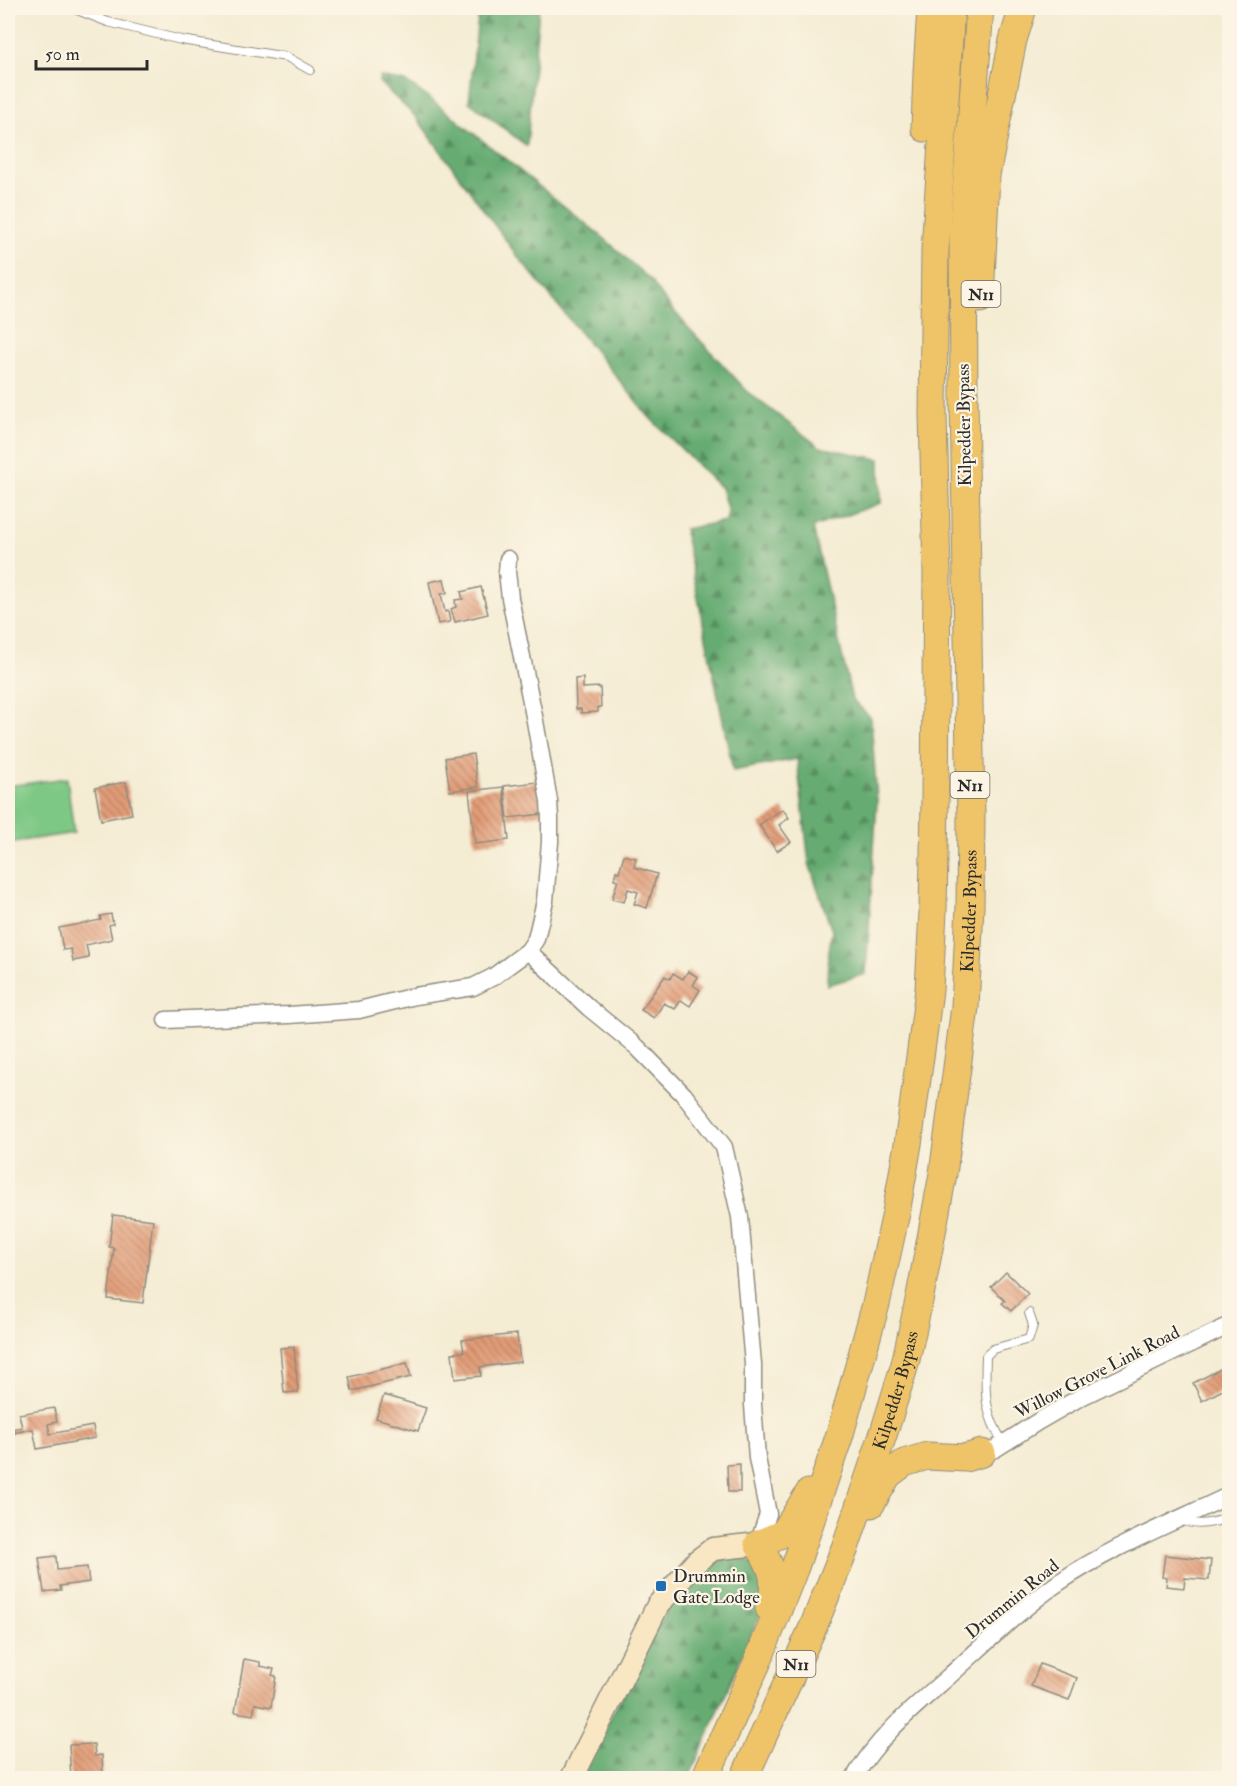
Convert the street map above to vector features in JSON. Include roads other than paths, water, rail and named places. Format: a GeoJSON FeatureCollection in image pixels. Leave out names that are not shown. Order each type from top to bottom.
{"type":"FeatureCollection","features":[{"type":"Feature","properties":{"kind":"highway","name":"N11"},"geometry":{"type":"LineString","coordinates":[[931,8],[921,288],[933,414]]}},
{"type":"Feature","properties":{"kind":"highway","name":"Kilpedder Bypass"},"geometry":{"type":"LineString","coordinates":[[705,1779],[757,1663],[795,1568],[840,1434],[876,1304],[908,1144],[929,990],[933,911],[937,597],[933,414],[935,250],[951,8]]}},
{"type":"Feature","properties":{"kind":"highway","name":"Kilpedder Bypass"},"geometry":{"type":"LineString","coordinates":[[744,1779],[814,1625],[845,1548],[905,1364],[943,1174],[965,1007],[970,906],[971,818],[963,232],[980,8]]}},
{"type":"Feature","properties":{"kind":"highway","name":"N11"},"geometry":{"type":"LineString","coordinates":[[967,585],[986,175],[1013,40],[1023,8]]}},
{"type":"Feature","properties":{"kind":"highway","name":"N11"},"geometry":{"type":"LineString","coordinates":[[757,1663],[759,1634],[774,1595],[774,1577],[770,1564],[758,1544],[784,1533],[808,1496],[824,1453],[840,1434]]}},
{"type":"Feature","properties":{"kind":"highway","name":"N11"},"geometry":{"type":"LineString","coordinates":[[845,1548],[888,1475],[904,1463],[927,1456],[965,1458],[993,1448]]}},
{"type":"Feature","properties":{"kind":"main road"},"geometry":{"type":"LineString","coordinates":[[572,1779],[658,1605],[697,1561],[713,1549],[758,1544]]}},
{"type":"Feature","properties":{"kind":"street"},"geometry":{"type":"LineString","coordinates":[[166,1020],[358,1010],[415,996],[473,987],[493,977],[528,951],[536,939],[545,901],[550,818],[535,721],[510,598],[508,559]]}},
{"type":"Feature","properties":{"kind":"street"},"geometry":{"type":"LineString","coordinates":[[528,951],[589,1008],[637,1047],[684,1095],[724,1147],[740,1217],[753,1364],[757,1458],[768,1514],[758,1544]]}},
{"type":"Feature","properties":{"kind":"street","name":"Willow Grove Link Road"},"geometry":{"type":"LineString","coordinates":[[993,1448],[1079,1398],[1230,1325]]}},
{"type":"Feature","properties":{"kind":"street","name":"Drummin Road"},"geometry":{"type":"LineString","coordinates":[[854,1779],[866,1757],[887,1733],[926,1696],[1056,1584],[1093,1561],[1230,1495]]}},
{"type":"Feature","properties":{"kind":"lane"},"geometry":{"type":"LineString","coordinates":[[72,8],[108,22],[181,40],[287,57],[310,70]]}},
{"type":"Feature","properties":{"kind":"lane"},"geometry":{"type":"LineString","coordinates":[[993,1448],[995,1430],[985,1397],[986,1356],[993,1349],[1029,1339],[1033,1324],[1029,1314]]}},
{"type":"Feature","properties":{"kind":"lane"},"geometry":{"type":"LineString","coordinates":[[1179,1519],[1202,1524],[1230,1517]]}},
{"type":"Feature","properties":{"kind":"place","name":"Drummin Gate Lodge"},"geometry":{"type":"Point","coordinates":[661,1586]}}]}
